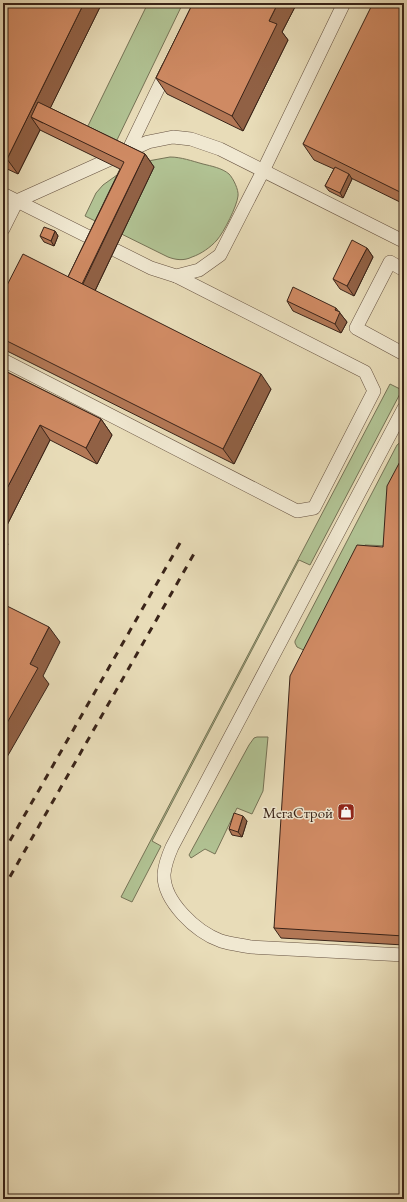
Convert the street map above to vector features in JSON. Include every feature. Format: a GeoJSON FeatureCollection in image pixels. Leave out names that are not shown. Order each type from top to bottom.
{"type":"FeatureCollection","features":[{"type":"Feature","properties":{"kind":"lane"},"geometry":{"type":"LineString","coordinates":[[176,276],[199,270],[220,255],[263,171],[344,3]]}},
{"type":"Feature","properties":{"kind":"lane"},"geometry":{"type":"LineString","coordinates":[[128,151],[172,59]]}},
{"type":"Feature","properties":{"kind":"lane"},"geometry":{"type":"LineString","coordinates":[[3,229],[17,201],[148,142],[173,137],[191,139],[220,149],[401,240],[404,240]]}},
{"type":"Feature","properties":{"kind":"lane"},"geometry":{"type":"LineString","coordinates":[[3,194],[151,268],[176,276],[365,372],[374,391],[314,508],[297,510],[3,360]]}},
{"type":"Feature","properties":{"kind":"lane"},"geometry":{"type":"LineString","coordinates":[[404,270],[390,262],[356,328],[404,354]]}},
{"type":"Feature","properties":{"kind":"lane"},"geometry":{"type":"LineString","coordinates":[[403,414],[176,840],[167,859],[164,874],[167,890],[175,906],[206,934],[220,940],[233,944],[251,946],[404,955]]}},
{"type":"Feature","properties":{"kind":"green space"},"geometry":{"type":"Polygon","coordinates":[[[148,3],[183,3],[116,142],[85,132],[148,3]]]}},
{"type":"Feature","properties":{"kind":"green space"},"geometry":{"type":"Polygon","coordinates":[[[170,157],[186,159],[223,170],[231,176],[237,187],[238,193],[230,219],[217,240],[206,250],[195,256],[180,260],[168,257],[85,216],[96,193],[103,185],[117,175],[148,161],[170,157]]]}},
{"type":"Feature","properties":{"kind":"green space"},"geometry":{"type":"Polygon","coordinates":[[[390,384],[402,390],[310,565],[299,560],[152,841],[161,846],[132,902],[121,897],[390,384]]]}},
{"type":"Feature","properties":{"kind":"green space"},"geometry":{"type":"Polygon","coordinates":[[[404,439],[404,475],[390,546],[365,545],[364,554],[312,654],[297,647],[295,641],[397,445],[404,439]]]}},
{"type":"Feature","properties":{"kind":"green space"},"geometry":{"type":"Polygon","coordinates":[[[268,737],[263,791],[252,814],[237,808],[215,854],[205,849],[191,858],[189,855],[249,745],[254,738],[268,737]]]}},
{"type":"Feature","properties":{"kind":"building"},"geometry":{"type":"Polygon","coordinates":[[[3,3],[84,3],[7,159],[3,157],[3,3]]]}},
{"type":"Feature","properties":{"kind":"building"},"geometry":{"type":"Polygon","coordinates":[[[193,3],[278,3],[269,21],[277,24],[232,116],[156,78],[193,3]]]}},
{"type":"Feature","properties":{"kind":"building"},"geometry":{"type":"Polygon","coordinates":[[[373,3],[404,3],[404,194],[303,144],[373,3]]]}},
{"type":"Feature","properties":{"kind":"building"},"geometry":{"type":"Polygon","coordinates":[[[38,102],[145,154],[82,284],[68,277],[124,162],[31,117],[38,102]]]}},
{"type":"Feature","properties":{"kind":"building"},"geometry":{"type":"Polygon","coordinates":[[[335,167],[349,174],[340,193],[325,186],[335,167]]]}},
{"type":"Feature","properties":{"kind":"building"},"geometry":{"type":"Polygon","coordinates":[[[44,227],[55,231],[51,241],[40,236],[44,227]]]}},
{"type":"Feature","properties":{"kind":"building"},"geometry":{"type":"Polygon","coordinates":[[[352,240],[367,248],[347,286],[333,279],[352,240]]]}},
{"type":"Feature","properties":{"kind":"building"},"geometry":{"type":"Polygon","coordinates":[[[23,254],[261,374],[223,449],[3,339],[3,293],[23,254]]]}},
{"type":"Feature","properties":{"kind":"building"},"geometry":{"type":"Polygon","coordinates":[[[293,287],[336,308],[335,310],[340,312],[335,324],[287,301],[293,287]]]}},
{"type":"Feature","properties":{"kind":"building"},"geometry":{"type":"Polygon","coordinates":[[[3,370],[101,419],[86,448],[40,425],[3,496],[3,370]]]}},
{"type":"Feature","properties":{"kind":"building","name":"МегаСтрой"},"geometry":{"type":"Polygon","coordinates":[[[404,454],[404,936],[274,928],[290,676],[357,545],[383,547],[387,486],[404,454]]]}},
{"type":"Feature","properties":{"kind":"building"},"geometry":{"type":"Polygon","coordinates":[[[3,604],[49,627],[30,664],[38,668],[3,730],[3,604]]]}},
{"type":"Feature","properties":{"kind":"building"},"geometry":{"type":"Polygon","coordinates":[[[234,813],[243,816],[238,832],[229,829],[234,813]]]}},
{"type":"Feature","properties":{"kind":"railway"},"geometry":{"type":"LineString","coordinates":[[3,853],[180,543]]}},
{"type":"Feature","properties":{"kind":"railway"},"geometry":{"type":"LineString","coordinates":[[3,889],[195,552]]}},
{"type":"Feature","properties":{"kind":"place","name":"МегаСтрой"},"geometry":{"type":"Point","coordinates":[346,812]}}]}
